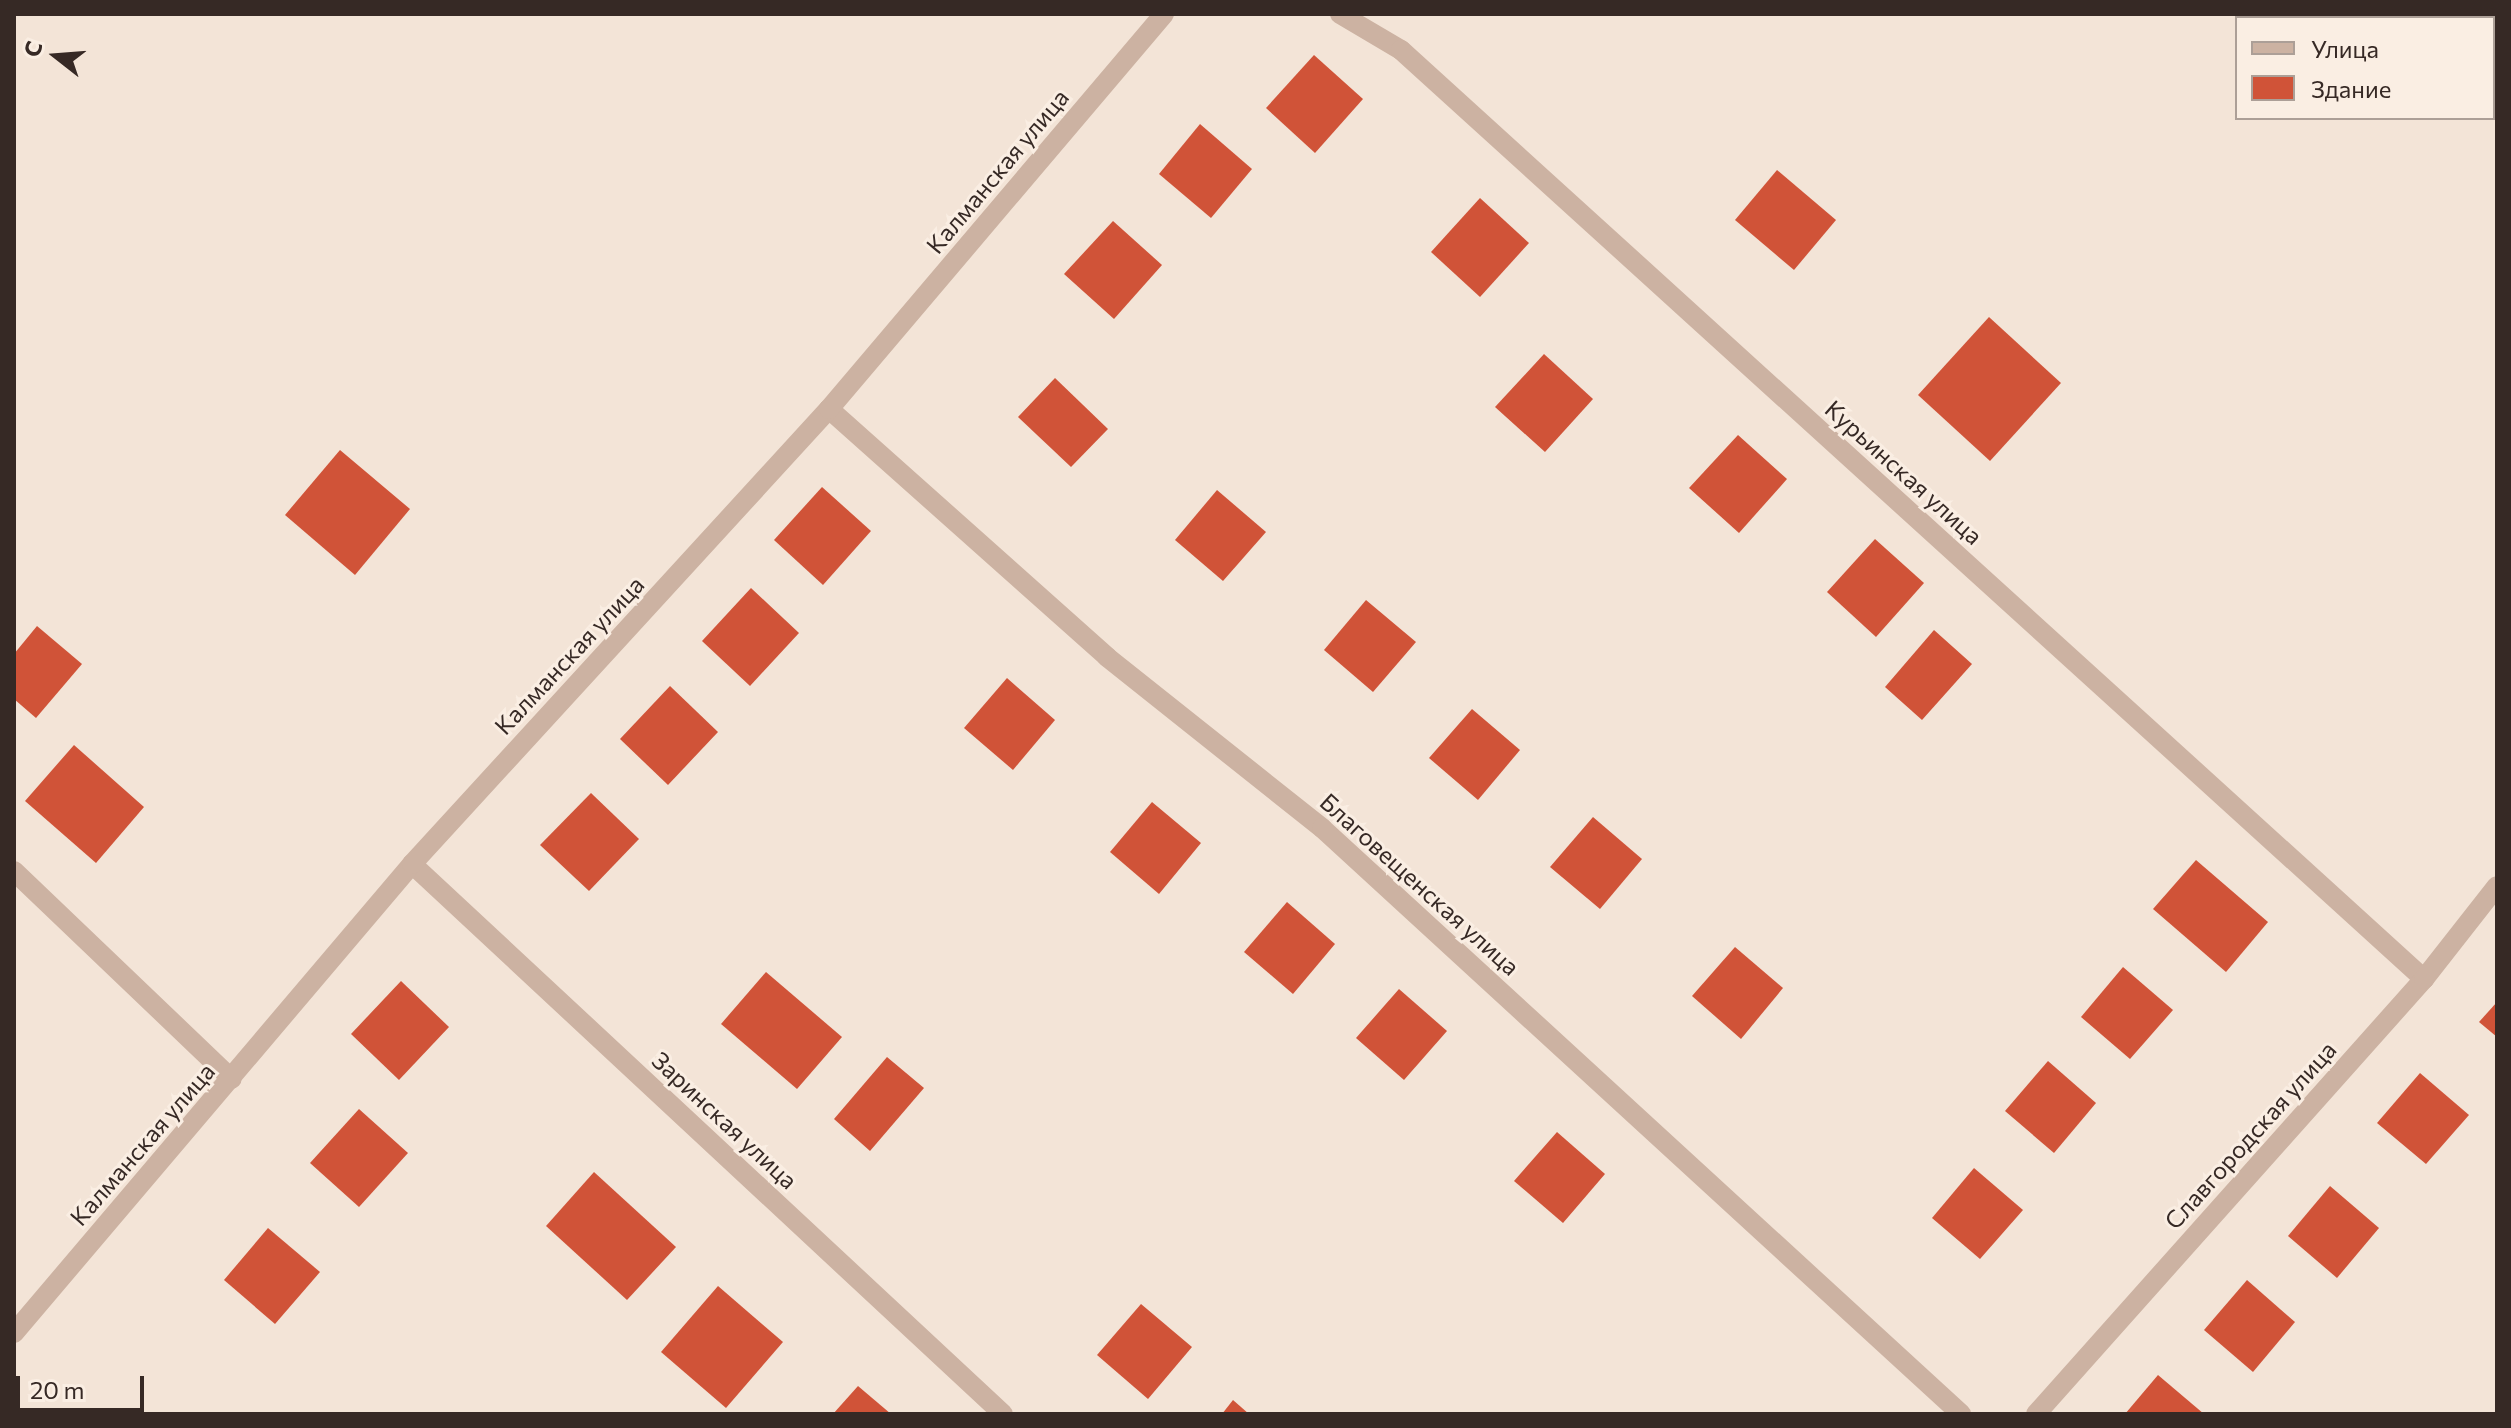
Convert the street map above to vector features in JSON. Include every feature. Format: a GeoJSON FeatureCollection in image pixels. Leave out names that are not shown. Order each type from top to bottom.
{"type":"FeatureCollection","features":[{"type":"Feature","properties":{"kind":"street","name":"Калманская улица"},"geometry":{"type":"LineString","coordinates":[[14,1333],[412,864],[829,409],[1164,14]]}},
{"type":"Feature","properties":{"kind":"street","name":"Курьинская улица"},"geometry":{"type":"LineString","coordinates":[[1340,14],[1401,50],[2424,979]]}},
{"type":"Feature","properties":{"kind":"street","name":"Благовещенская улица"},"geometry":{"type":"LineString","coordinates":[[829,409],[1107,657],[1322,828],[1961,1414]]}},
{"type":"Feature","properties":{"kind":"street","name":"Заринская улица"},"geometry":{"type":"LineString","coordinates":[[412,864],[1003,1414]]}},
{"type":"Feature","properties":{"kind":"street"},"geometry":{"type":"LineString","coordinates":[[14,871],[232,1079]]}},
{"type":"Feature","properties":{"kind":"street","name":"Славгородская улица"},"geometry":{"type":"LineString","coordinates":[[2036,1414],[2424,979],[2497,886]]}},
{"type":"Feature","properties":{"kind":"building"},"geometry":{"type":"Polygon","coordinates":[[[1314,55],[1363,99],[1315,153],[1266,108],[1314,55]]]}},
{"type":"Feature","properties":{"kind":"building"},"geometry":{"type":"Polygon","coordinates":[[[1200,124],[1252,169],[1211,218],[1159,174],[1200,124]]]}},
{"type":"Feature","properties":{"kind":"building"},"geometry":{"type":"Polygon","coordinates":[[[1777,170],[1836,220],[1794,270],[1735,220],[1777,170]]]}},
{"type":"Feature","properties":{"kind":"building"},"geometry":{"type":"Polygon","coordinates":[[[1480,198],[1529,243],[1480,297],[1431,252],[1480,198]]]}},
{"type":"Feature","properties":{"kind":"building"},"geometry":{"type":"Polygon","coordinates":[[[1113,221],[1162,265],[1114,319],[1064,274],[1113,221]]]}},
{"type":"Feature","properties":{"kind":"building"},"geometry":{"type":"Polygon","coordinates":[[[1989,317],[2061,383],[1990,461],[1918,395],[1989,317]]]}},
{"type":"Feature","properties":{"kind":"building"},"geometry":{"type":"Polygon","coordinates":[[[1544,354],[1593,399],[1545,452],[1495,407],[1544,354]]]}},
{"type":"Feature","properties":{"kind":"building"},"geometry":{"type":"Polygon","coordinates":[[[1055,378],[1108,429],[1071,467],[1018,417],[1055,378]]]}},
{"type":"Feature","properties":{"kind":"building"},"geometry":{"type":"Polygon","coordinates":[[[1738,435],[1787,479],[1739,533],[1689,488],[1738,435]]]}},
{"type":"Feature","properties":{"kind":"building"},"geometry":{"type":"Polygon","coordinates":[[[340,450],[410,509],[355,575],[285,515],[340,450]]]}},
{"type":"Feature","properties":{"kind":"building"},"geometry":{"type":"Polygon","coordinates":[[[822,487],[871,531],[823,585],[774,540],[822,487]]]}},
{"type":"Feature","properties":{"kind":"building"},"geometry":{"type":"Polygon","coordinates":[[[1217,490],[1266,532],[1223,581],[1175,540],[1217,490]]]}},
{"type":"Feature","properties":{"kind":"building"},"geometry":{"type":"Polygon","coordinates":[[[1875,539],[1924,583],[1876,637],[1827,592],[1875,539]]]}},
{"type":"Feature","properties":{"kind":"building"},"geometry":{"type":"Polygon","coordinates":[[[751,588],[799,633],[750,686],[702,641],[751,588]]]}},
{"type":"Feature","properties":{"kind":"building"},"geometry":{"type":"Polygon","coordinates":[[[1366,600],[1416,642],[1373,692],[1324,650],[1366,600]]]}},
{"type":"Feature","properties":{"kind":"building"},"geometry":{"type":"Polygon","coordinates":[[[37,626],[82,664],[36,718],[14,699],[14,654],[37,626]]]}},
{"type":"Feature","properties":{"kind":"building"},"geometry":{"type":"Polygon","coordinates":[[[1934,630],[1972,664],[1922,720],[1885,687],[1934,630]]]}},
{"type":"Feature","properties":{"kind":"building"},"geometry":{"type":"Polygon","coordinates":[[[1007,678],[1055,720],[1013,770],[964,728],[1007,678]]]}},
{"type":"Feature","properties":{"kind":"building"},"geometry":{"type":"Polygon","coordinates":[[[670,686],[718,732],[668,785],[620,739],[670,686]]]}},
{"type":"Feature","properties":{"kind":"building"},"geometry":{"type":"Polygon","coordinates":[[[1472,709],[1520,750],[1478,800],[1429,758],[1472,709]]]}},
{"type":"Feature","properties":{"kind":"building"},"geometry":{"type":"Polygon","coordinates":[[[74,745],[144,807],[96,863],[25,801],[74,745]]]}},
{"type":"Feature","properties":{"kind":"building"},"geometry":{"type":"Polygon","coordinates":[[[591,793],[639,839],[589,891],[540,845],[591,793]]]}},
{"type":"Feature","properties":{"kind":"building"},"geometry":{"type":"Polygon","coordinates":[[[1152,802],[1201,843],[1159,894],[1110,852],[1152,802]]]}},
{"type":"Feature","properties":{"kind":"building"},"geometry":{"type":"Polygon","coordinates":[[[1593,817],[1642,859],[1600,909],[1550,867],[1593,817]]]}},
{"type":"Feature","properties":{"kind":"building"},"geometry":{"type":"Polygon","coordinates":[[[2196,860],[2268,922],[2226,972],[2153,909],[2196,860]]]}},
{"type":"Feature","properties":{"kind":"building"},"geometry":{"type":"Polygon","coordinates":[[[1287,902],[1335,944],[1293,994],[1244,952],[1287,902]]]}},
{"type":"Feature","properties":{"kind":"building"},"geometry":{"type":"Polygon","coordinates":[[[1735,947],[1783,988],[1741,1039],[1692,996],[1735,947]]]}},
{"type":"Feature","properties":{"kind":"building"},"geometry":{"type":"Polygon","coordinates":[[[2123,967],[2173,1010],[2130,1059],[2081,1017],[2123,967]]]}},
{"type":"Feature","properties":{"kind":"building"},"geometry":{"type":"Polygon","coordinates":[[[766,972],[842,1037],[797,1089],[721,1024],[766,972]]]}},
{"type":"Feature","properties":{"kind":"building"},"geometry":{"type":"Polygon","coordinates":[[[401,981],[449,1027],[399,1080],[351,1034],[401,981]]]}},
{"type":"Feature","properties":{"kind":"building"},"geometry":{"type":"Polygon","coordinates":[[[1399,989],[1447,1031],[1404,1080],[1356,1038],[1399,989]]]}},
{"type":"Feature","properties":{"kind":"building"},"geometry":{"type":"Polygon","coordinates":[[[2497,1002],[2497,1037],[2479,1022],[2497,1002]]]}},
{"type":"Feature","properties":{"kind":"building"},"geometry":{"type":"Polygon","coordinates":[[[887,1057],[924,1088],[870,1151],[834,1119],[887,1057]]]}},
{"type":"Feature","properties":{"kind":"building"},"geometry":{"type":"Polygon","coordinates":[[[2048,1061],[2096,1103],[2054,1153],[2005,1111],[2048,1061]]]}},
{"type":"Feature","properties":{"kind":"building"},"geometry":{"type":"Polygon","coordinates":[[[2420,1073],[2469,1115],[2426,1164],[2377,1123],[2420,1073]]]}},
{"type":"Feature","properties":{"kind":"building"},"geometry":{"type":"Polygon","coordinates":[[[359,1109],[408,1153],[359,1207],[310,1163],[359,1109]]]}},
{"type":"Feature","properties":{"kind":"building"},"geometry":{"type":"Polygon","coordinates":[[[1557,1132],[1605,1174],[1563,1223],[1514,1181],[1557,1132]]]}},
{"type":"Feature","properties":{"kind":"building"},"geometry":{"type":"Polygon","coordinates":[[[1974,1168],[2023,1210],[1980,1259],[1932,1218],[1974,1168]]]}},
{"type":"Feature","properties":{"kind":"building"},"geometry":{"type":"Polygon","coordinates":[[[594,1172],[676,1247],[627,1300],[546,1226],[594,1172]]]}},
{"type":"Feature","properties":{"kind":"building"},"geometry":{"type":"Polygon","coordinates":[[[2330,1186],[2379,1228],[2337,1278],[2288,1236],[2330,1186]]]}},
{"type":"Feature","properties":{"kind":"building"},"geometry":{"type":"Polygon","coordinates":[[[268,1228],[320,1272],[275,1324],[224,1280],[268,1228]]]}},
{"type":"Feature","properties":{"kind":"building"},"geometry":{"type":"Polygon","coordinates":[[[2247,1280],[2295,1322],[2253,1372],[2204,1330],[2247,1280]]]}},
{"type":"Feature","properties":{"kind":"building"},"geometry":{"type":"Polygon","coordinates":[[[718,1286],[783,1342],[726,1408],[661,1352],[718,1286]]]}},
{"type":"Feature","properties":{"kind":"building"},"geometry":{"type":"Polygon","coordinates":[[[1141,1304],[1192,1347],[1148,1399],[1097,1355],[1141,1304]]]}},
{"type":"Feature","properties":{"kind":"building"},"geometry":{"type":"Polygon","coordinates":[[[2158,1375],[2204,1414],[2125,1414],[2158,1375]]]}},
{"type":"Feature","properties":{"kind":"building"},"geometry":{"type":"Polygon","coordinates":[[[858,1386],[891,1414],[833,1414],[858,1386]]]}},
{"type":"Feature","properties":{"kind":"building"},"geometry":{"type":"Polygon","coordinates":[[[1233,1400],[1249,1414],[1222,1414],[1233,1400]]]}}]}
